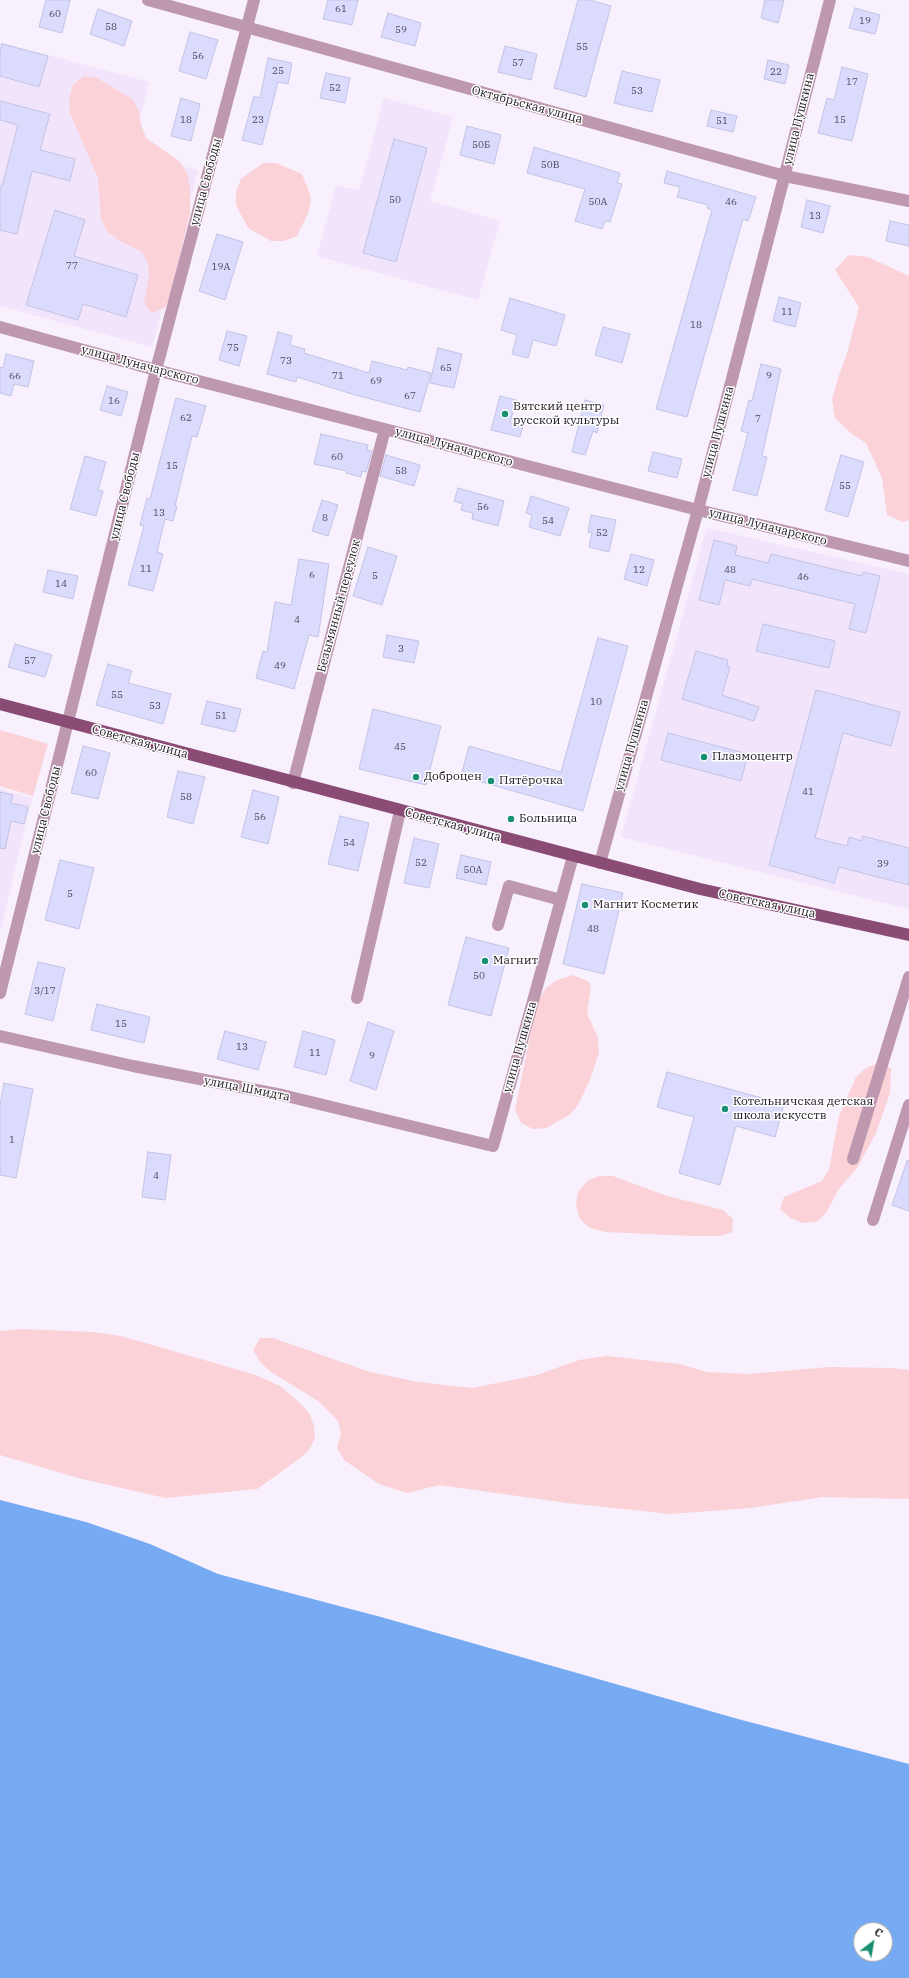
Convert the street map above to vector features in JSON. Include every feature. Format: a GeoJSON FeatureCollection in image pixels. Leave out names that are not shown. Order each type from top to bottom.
{"type":"FeatureCollection","features":[{"type":"Feature","properties":{"kind":"main road","name":"Советская улица"},"geometry":{"type":"LineString","coordinates":[[0,704],[293,783],[700,889],[909,935]]}},
{"type":"Feature","properties":{"kind":"street","name":"Октябрьская улица"},"geometry":{"type":"LineString","coordinates":[[148,0],[785,176],[909,201]]}},
{"type":"Feature","properties":{"kind":"street","name":"улица Свободы"},"geometry":{"type":"LineString","coordinates":[[0,993],[156,370],[254,0]]}},
{"type":"Feature","properties":{"kind":"street","name":"улица Пушкина"},"geometry":{"type":"LineString","coordinates":[[600,863],[698,510],[830,0]]}},
{"type":"Feature","properties":{"kind":"street","name":"улица Луначарского"},"geometry":{"type":"LineString","coordinates":[[0,328],[156,370],[698,510],[909,561]]}},
{"type":"Feature","properties":{"kind":"street","name":"Безымянный переулок"},"geometry":{"type":"LineString","coordinates":[[293,783],[385,429]]}},
{"type":"Feature","properties":{"kind":"street"},"geometry":{"type":"LineString","coordinates":[[357,998],[400,811]]}},
{"type":"Feature","properties":{"kind":"street","name":"улица Пушкина"},"geometry":{"type":"LineString","coordinates":[[493,1146],[573,856]]}},
{"type":"Feature","properties":{"kind":"street"},"geometry":{"type":"LineString","coordinates":[[498,925],[509,886],[561,900]]}},
{"type":"Feature","properties":{"kind":"street"},"geometry":{"type":"LineString","coordinates":[[853,1159],[909,977]]}},
{"type":"Feature","properties":{"kind":"street","name":"улица Шмидта"},"geometry":{"type":"LineString","coordinates":[[0,1036],[132,1066],[282,1095],[493,1146]]}},
{"type":"Feature","properties":{"kind":"street"},"geometry":{"type":"LineString","coordinates":[[873,1220],[909,1105]]}},
{"type":"Feature","properties":{"kind":"shaded area"},"geometry":{"type":"Polygon","coordinates":[[[0,42],[149,82],[131,153],[198,170],[152,347],[0,306],[0,42]]]}},
{"type":"Feature","properties":{"kind":"shaded area"},"geometry":{"type":"Polygon","coordinates":[[[84,76],[97,78],[132,99],[139,111],[141,125],[146,138],[179,161],[187,173],[190,187],[190,213],[170,296],[165,308],[152,313],[144,303],[149,276],[148,263],[142,252],[118,240],[107,231],[101,219],[98,178],[70,113],[69,99],[73,85],[84,76]]]}},
{"type":"Feature","properties":{"kind":"shaded area"},"geometry":{"type":"Polygon","coordinates":[[[384,98],[453,117],[430,201],[500,221],[478,300],[317,256],[336,185],[359,191],[384,98]]]}},
{"type":"Feature","properties":{"kind":"shaded area"},"geometry":{"type":"Polygon","coordinates":[[[263,163],[276,163],[302,174],[311,197],[309,211],[297,236],[284,241],[271,241],[248,228],[236,205],[236,192],[241,179],[263,163]]]}},
{"type":"Feature","properties":{"kind":"shaded area"},"geometry":{"type":"Polygon","coordinates":[[[849,255],[868,257],[909,276],[909,520],[903,522],[887,515],[882,478],[866,443],[852,434],[835,418],[832,399],[847,354],[859,307],[835,270],[849,255]]]}},
{"type":"Feature","properties":{"kind":"shaded area"},"geometry":{"type":"Polygon","coordinates":[[[707,528],[909,574],[909,909],[621,837],[707,528]]]}},
{"type":"Feature","properties":{"kind":"shaded area"},"geometry":{"type":"Polygon","coordinates":[[[0,730],[48,744],[33,796],[0,786],[0,730]]]}},
{"type":"Feature","properties":{"kind":"shaded area"},"geometry":{"type":"Polygon","coordinates":[[[0,789],[32,798],[0,933],[0,789]]]}},
{"type":"Feature","properties":{"kind":"shaded area"},"geometry":{"type":"Polygon","coordinates":[[[573,975],[588,981],[591,986],[587,1013],[598,1038],[599,1053],[590,1080],[578,1105],[569,1115],[546,1128],[533,1129],[521,1123],[515,1110],[535,1012],[539,1000],[546,988],[557,980],[573,975]]]}},
{"type":"Feature","properties":{"kind":"shaded area"},"geometry":{"type":"Polygon","coordinates":[[[879,1063],[891,1068],[890,1093],[876,1133],[857,1168],[839,1189],[826,1213],[816,1222],[803,1223],[790,1218],[780,1209],[784,1197],[822,1181],[829,1169],[839,1116],[856,1077],[866,1068],[879,1063]]]}},
{"type":"Feature","properties":{"kind":"shaded area"},"geometry":{"type":"Polygon","coordinates":[[[599,1176],[613,1176],[667,1196],[723,1210],[733,1219],[732,1232],[720,1236],[692,1236],[605,1232],[590,1228],[580,1219],[576,1206],[578,1192],[587,1181],[599,1176]]]}},
{"type":"Feature","properties":{"kind":"shaded area"},"geometry":{"type":"Polygon","coordinates":[[[21,1329],[93,1332],[121,1336],[256,1375],[280,1386],[300,1403],[309,1413],[314,1425],[315,1438],[309,1450],[299,1459],[257,1489],[165,1498],[78,1478],[0,1455],[0,1331],[21,1329]]]}},
{"type":"Feature","properties":{"kind":"shaded area"},"geometry":{"type":"Polygon","coordinates":[[[260,1338],[273,1338],[370,1372],[418,1382],[472,1388],[537,1375],[579,1360],[607,1356],[679,1364],[707,1372],[748,1374],[829,1367],[891,1368],[909,1370],[909,1499],[822,1497],[751,1508],[670,1514],[567,1503],[439,1485],[407,1493],[379,1484],[344,1460],[337,1448],[341,1434],[338,1421],[318,1401],[271,1372],[260,1362],[253,1350],[260,1338]]]}},
{"type":"Feature","properties":{"kind":"water"},"geometry":{"type":"Polygon","coordinates":[[[0,1500],[86,1522],[150,1544],[218,1574],[381,1617],[738,1719],[909,1764],[909,1978],[0,1978],[0,1500]]]}},
{"type":"Feature","properties":{"kind":"building"},"geometry":{"type":"Polygon","coordinates":[[[46,0],[70,0],[62,33],[39,27],[46,0]]]}},
{"type":"Feature","properties":{"kind":"building"},"geometry":{"type":"Polygon","coordinates":[[[328,0],[358,0],[352,25],[323,19],[328,0]]]}},
{"type":"Feature","properties":{"kind":"building"},"geometry":{"type":"Polygon","coordinates":[[[578,0],[590,0],[611,6],[586,97],[554,88],[578,0]]]}},
{"type":"Feature","properties":{"kind":"building"},"geometry":{"type":"Polygon","coordinates":[[[765,0],[784,0],[778,23],[761,18],[765,0]]]}},
{"type":"Feature","properties":{"kind":"building"},"geometry":{"type":"Polygon","coordinates":[[[855,8],[880,15],[875,34],[849,28],[855,8]]]}},
{"type":"Feature","properties":{"kind":"building"},"geometry":{"type":"Polygon","coordinates":[[[98,9],[132,21],[124,46],[90,34],[98,9]]]}},
{"type":"Feature","properties":{"kind":"building"},"geometry":{"type":"Polygon","coordinates":[[[388,13],[421,23],[415,46],[381,37],[388,13]]]}},
{"type":"Feature","properties":{"kind":"building"},"geometry":{"type":"Polygon","coordinates":[[[190,32],[218,40],[206,79],[179,71],[190,32]]]}},
{"type":"Feature","properties":{"kind":"building"},"geometry":{"type":"Polygon","coordinates":[[[2,44],[48,56],[39,87],[0,76],[0,51],[2,44]]]}},
{"type":"Feature","properties":{"kind":"building"},"geometry":{"type":"Polygon","coordinates":[[[505,46],[537,54],[531,80],[498,72],[505,46]]]}},
{"type":"Feature","properties":{"kind":"building"},"geometry":{"type":"Polygon","coordinates":[[[268,58],[292,63],[288,84],[278,82],[262,145],[242,140],[254,96],[260,98],[268,58]]]}},
{"type":"Feature","properties":{"kind":"building"},"geometry":{"type":"Polygon","coordinates":[[[768,60],[789,65],[785,84],[764,79],[768,60]]]}},
{"type":"Feature","properties":{"kind":"building"},"geometry":{"type":"Polygon","coordinates":[[[842,67],[868,74],[852,141],[818,133],[827,98],[834,100],[842,67]]]}},
{"type":"Feature","properties":{"kind":"building"},"geometry":{"type":"Polygon","coordinates":[[[622,71],[660,80],[652,112],[614,103],[622,71]]]}},
{"type":"Feature","properties":{"kind":"building"},"geometry":{"type":"Polygon","coordinates":[[[326,73],[350,78],[345,103],[320,98],[326,73]]]}},
{"type":"Feature","properties":{"kind":"building"},"geometry":{"type":"Polygon","coordinates":[[[181,98],[200,104],[191,141],[171,136],[181,98]]]}},
{"type":"Feature","properties":{"kind":"building"},"geometry":{"type":"Polygon","coordinates":[[[0,101],[50,114],[40,150],[75,159],[70,181],[32,171],[17,234],[0,230],[0,186],[2,186],[18,125],[0,120],[0,101]]]}},
{"type":"Feature","properties":{"kind":"building"},"geometry":{"type":"Polygon","coordinates":[[[711,110],[737,116],[733,132],[707,126],[711,110]]]}},
{"type":"Feature","properties":{"kind":"building"},"geometry":{"type":"Polygon","coordinates":[[[467,126],[501,135],[494,164],[460,155],[467,126]]]}},
{"type":"Feature","properties":{"kind":"building"},"geometry":{"type":"Polygon","coordinates":[[[394,139],[427,148],[396,262],[363,253],[394,139]]]}},
{"type":"Feature","properties":{"kind":"building"},"geometry":{"type":"Polygon","coordinates":[[[534,147],[620,173],[617,183],[622,184],[610,222],[605,221],[602,229],[575,221],[585,189],[527,173],[534,147]]]}},
{"type":"Feature","properties":{"kind":"building"},"geometry":{"type":"Polygon","coordinates":[[[667,171],[756,197],[748,221],[743,219],[687,417],[656,409],[712,210],[707,208],[708,205],[677,197],[680,187],[664,183],[667,171]]]}},
{"type":"Feature","properties":{"kind":"building"},"geometry":{"type":"Polygon","coordinates":[[[807,200],[830,206],[823,233],[801,227],[807,200]]]}},
{"type":"Feature","properties":{"kind":"building"},"geometry":{"type":"Polygon","coordinates":[[[55,210],[85,220],[74,256],[138,275],[126,317],[83,304],[78,320],[26,305],[55,210]]]}},
{"type":"Feature","properties":{"kind":"building"},"geometry":{"type":"Polygon","coordinates":[[[890,221],[909,225],[909,246],[886,241],[890,221]]]}},
{"type":"Feature","properties":{"kind":"building"},"geometry":{"type":"Polygon","coordinates":[[[217,234],[243,242],[225,300],[199,291],[217,234]]]}},
{"type":"Feature","properties":{"kind":"building"},"geometry":{"type":"Polygon","coordinates":[[[779,297],[801,303],[795,327],[773,321],[779,297]]]}},
{"type":"Feature","properties":{"kind":"building"},"geometry":{"type":"Polygon","coordinates":[[[510,298],[565,315],[556,346],[533,340],[528,358],[512,354],[517,335],[501,330],[510,298]]]}},
{"type":"Feature","properties":{"kind":"building"},"geometry":{"type":"Polygon","coordinates":[[[603,327],[630,334],[622,363],[595,355],[603,327]]]}},
{"type":"Feature","properties":{"kind":"building"},"geometry":{"type":"Polygon","coordinates":[[[227,331],[247,336],[239,366],[219,360],[227,331]]]}},
{"type":"Feature","properties":{"kind":"building"},"geometry":{"type":"Polygon","coordinates":[[[278,332],[292,336],[290,345],[305,349],[304,353],[369,373],[372,361],[407,370],[408,367],[431,373],[420,412],[352,394],[297,377],[296,382],[267,374],[278,332]]]}},
{"type":"Feature","properties":{"kind":"building"},"geometry":{"type":"Polygon","coordinates":[[[438,348],[462,354],[454,388],[430,383],[438,348]]]}},
{"type":"Feature","properties":{"kind":"building"},"geometry":{"type":"Polygon","coordinates":[[[6,354],[34,361],[28,387],[14,384],[11,396],[0,393],[0,367],[3,368],[6,354]]]}},
{"type":"Feature","properties":{"kind":"building"},"geometry":{"type":"Polygon","coordinates":[[[761,364],[781,369],[762,456],[767,457],[757,496],[733,490],[748,433],[741,431],[749,400],[752,401],[761,364]]]}},
{"type":"Feature","properties":{"kind":"building"},"geometry":{"type":"Polygon","coordinates":[[[107,386],[128,392],[121,416],[100,410],[107,386]]]}},
{"type":"Feature","properties":{"kind":"building"},"geometry":{"type":"Polygon","coordinates":[[[500,396],[516,400],[510,423],[523,426],[520,437],[491,430],[500,396]]]}},
{"type":"Feature","properties":{"kind":"building"},"geometry":{"type":"Polygon","coordinates":[[[176,398],[206,406],[197,437],[192,436],[175,506],[177,506],[173,521],[165,519],[157,552],[163,554],[153,591],[128,585],[144,526],[140,525],[147,498],[150,499],[176,398]]]}},
{"type":"Feature","properties":{"kind":"building"},"geometry":{"type":"Polygon","coordinates":[[[585,400],[604,405],[597,433],[593,431],[585,455],[572,452],[585,400]]]}},
{"type":"Feature","properties":{"kind":"building"},"geometry":{"type":"Polygon","coordinates":[[[321,434],[368,445],[367,450],[372,451],[366,472],[362,471],[361,477],[346,473],[347,471],[314,464],[321,434]]]}},
{"type":"Feature","properties":{"kind":"building"},"geometry":{"type":"Polygon","coordinates":[[[653,452],[682,459],[677,478],[648,471],[653,452]]]}},
{"type":"Feature","properties":{"kind":"building"},"geometry":{"type":"Polygon","coordinates":[[[386,455],[420,465],[414,486],[380,476],[386,455]]]}},
{"type":"Feature","properties":{"kind":"building"},"geometry":{"type":"Polygon","coordinates":[[[841,455],[864,462],[848,517],[825,510],[841,455]]]}},
{"type":"Feature","properties":{"kind":"building"},"geometry":{"type":"Polygon","coordinates":[[[85,456],[106,462],[98,490],[103,491],[96,516],[70,509],[85,456]]]}},
{"type":"Feature","properties":{"kind":"building"},"geometry":{"type":"Polygon","coordinates":[[[458,488],[504,501],[498,526],[472,519],[473,513],[461,510],[463,504],[454,501],[458,488]]]}},
{"type":"Feature","properties":{"kind":"building"},"geometry":{"type":"Polygon","coordinates":[[[531,496],[569,508],[560,536],[529,527],[532,515],[526,513],[531,496]]]}},
{"type":"Feature","properties":{"kind":"building"},"geometry":{"type":"Polygon","coordinates":[[[322,500],[338,505],[328,536],[312,531],[322,500]]]}},
{"type":"Feature","properties":{"kind":"building"},"geometry":{"type":"Polygon","coordinates":[[[591,515],[616,520],[609,552],[589,547],[592,533],[588,532],[591,515]]]}},
{"type":"Feature","properties":{"kind":"building"},"geometry":{"type":"Polygon","coordinates":[[[714,540],[737,546],[735,555],[768,563],[771,554],[862,576],[863,572],[880,576],[866,633],[849,629],[855,604],[752,579],[750,586],[725,580],[719,605],[699,600],[714,540]]]}},
{"type":"Feature","properties":{"kind":"building"},"geometry":{"type":"Polygon","coordinates":[[[368,547],[397,556],[382,605],[353,596],[368,547]]]}},
{"type":"Feature","properties":{"kind":"building"},"geometry":{"type":"Polygon","coordinates":[[[631,554],[654,560],[647,586],[624,579],[631,554]]]}},
{"type":"Feature","properties":{"kind":"building"},"geometry":{"type":"Polygon","coordinates":[[[299,559],[329,564],[318,637],[309,635],[294,689],[256,678],[263,651],[267,652],[275,602],[291,605],[299,559]]]}},
{"type":"Feature","properties":{"kind":"building"},"geometry":{"type":"Polygon","coordinates":[[[48,570],[78,576],[73,599],[43,592],[48,570]]]}},
{"type":"Feature","properties":{"kind":"building"},"geometry":{"type":"Polygon","coordinates":[[[763,624],[835,641],[829,668],[756,651],[763,624]]]}},
{"type":"Feature","properties":{"kind":"building"},"geometry":{"type":"Polygon","coordinates":[[[387,635],[419,641],[414,663],[383,657],[387,635]]]}},
{"type":"Feature","properties":{"kind":"building"},"geometry":{"type":"Polygon","coordinates":[[[598,638],[628,646],[583,811],[461,776],[469,746],[561,772],[598,638]]]}},
{"type":"Feature","properties":{"kind":"building"},"geometry":{"type":"Polygon","coordinates":[[[15,644],[52,655],[45,677],[8,667],[15,644]]]}},
{"type":"Feature","properties":{"kind":"building"},"geometry":{"type":"Polygon","coordinates":[[[696,651],[728,660],[727,666],[730,667],[722,695],[759,707],[754,721],[682,699],[696,651]]]}},
{"type":"Feature","properties":{"kind":"building"},"geometry":{"type":"Polygon","coordinates":[[[108,664],[132,671],[128,683],[171,694],[163,724],[96,705],[108,664]]]}},
{"type":"Feature","properties":{"kind":"building"},"geometry":{"type":"Polygon","coordinates":[[[816,690],[900,712],[891,746],[843,733],[815,838],[847,846],[849,837],[862,841],[863,836],[909,848],[909,885],[839,867],[834,883],[769,865],[816,690]]]}},
{"type":"Feature","properties":{"kind":"building"},"geometry":{"type":"Polygon","coordinates":[[[207,701],[241,709],[235,732],[201,724],[207,701]]]}},
{"type":"Feature","properties":{"kind":"building"},"geometry":{"type":"Polygon","coordinates":[[[373,709],[441,726],[426,785],[359,769],[373,709]]]}},
{"type":"Feature","properties":{"kind":"building","name":"Плазмоцентр"},"geometry":{"type":"Polygon","coordinates":[[[668,733],[748,754],[741,781],[661,760],[668,733]]]}},
{"type":"Feature","properties":{"kind":"building"},"geometry":{"type":"Polygon","coordinates":[[[83,746],[110,753],[98,799],[71,793],[83,746]]]}},
{"type":"Feature","properties":{"kind":"building"},"geometry":{"type":"Polygon","coordinates":[[[178,771],[205,777],[193,824],[167,817],[178,771]]]}},
{"type":"Feature","properties":{"kind":"building"},"geometry":{"type":"Polygon","coordinates":[[[253,790],[279,797],[268,844],[241,837],[253,790]]]}},
{"type":"Feature","properties":{"kind":"building"},"geometry":{"type":"Polygon","coordinates":[[[0,792],[13,795],[11,803],[28,807],[24,824],[11,821],[5,849],[0,848],[0,792]]]}},
{"type":"Feature","properties":{"kind":"building"},"geometry":{"type":"Polygon","coordinates":[[[340,816],[369,823],[358,871],[328,864],[340,816]]]}},
{"type":"Feature","properties":{"kind":"building"},"geometry":{"type":"Polygon","coordinates":[[[414,838],[439,844],[429,888],[404,883],[414,838]]]}},
{"type":"Feature","properties":{"kind":"building"},"geometry":{"type":"Polygon","coordinates":[[[461,855],[491,862],[486,885],[456,878],[461,855]]]}},
{"type":"Feature","properties":{"kind":"building"},"geometry":{"type":"Polygon","coordinates":[[[60,860],[94,868],[79,929],[45,920],[60,860]]]}},
{"type":"Feature","properties":{"kind":"building"},"geometry":{"type":"Polygon","coordinates":[[[582,884],[623,893],[604,974],[563,964],[582,884]]]}},
{"type":"Feature","properties":{"kind":"building"},"geometry":{"type":"Polygon","coordinates":[[[466,937],[509,948],[491,1016],[448,1005],[466,937]]]}},
{"type":"Feature","properties":{"kind":"building"},"geometry":{"type":"Polygon","coordinates":[[[38,962],[65,968],[53,1021],[25,1014],[38,962]]]}},
{"type":"Feature","properties":{"kind":"building"},"geometry":{"type":"Polygon","coordinates":[[[97,1004],[150,1017],[144,1043],[91,1030],[97,1004]]]}},
{"type":"Feature","properties":{"kind":"building"},"geometry":{"type":"Polygon","coordinates":[[[368,1022],[394,1031],[376,1090],[350,1081],[368,1022]]]}},
{"type":"Feature","properties":{"kind":"building"},"geometry":{"type":"Polygon","coordinates":[[[225,1031],[266,1042],[258,1070],[217,1059],[225,1031]]]}},
{"type":"Feature","properties":{"kind":"building"},"geometry":{"type":"Polygon","coordinates":[[[303,1031],[335,1040],[326,1075],[294,1067],[303,1031]]]}},
{"type":"Feature","properties":{"kind":"building"},"geometry":{"type":"Polygon","coordinates":[[[667,1072],[784,1104],[775,1137],[736,1126],[720,1185],[679,1173],[694,1117],[657,1107],[667,1072]]]}},
{"type":"Feature","properties":{"kind":"building"},"geometry":{"type":"Polygon","coordinates":[[[4,1083],[33,1089],[16,1178],[0,1175],[0,1105],[4,1083]]]}},
{"type":"Feature","properties":{"kind":"building"},"geometry":{"type":"Polygon","coordinates":[[[148,1152],[171,1155],[165,1200],[142,1197],[148,1152]]]}},
{"type":"Feature","properties":{"kind":"building"},"geometry":{"type":"Polygon","coordinates":[[[907,1161],[909,1161],[909,1211],[892,1205],[907,1161]]]}},
{"type":"Feature","properties":{"kind":"place","name":"Вятский центр русской культуры"},"geometry":{"type":"Point","coordinates":[505,414]}},
{"type":"Feature","properties":{"kind":"place","name":"Плазмоцентр"},"geometry":{"type":"Point","coordinates":[704,757]}},
{"type":"Feature","properties":{"kind":"place","name":"Доброцен"},"geometry":{"type":"Point","coordinates":[416,777]}},
{"type":"Feature","properties":{"kind":"place","name":"Пятёрочка"},"geometry":{"type":"Point","coordinates":[491,781]}},
{"type":"Feature","properties":{"kind":"place","name":"Больница"},"geometry":{"type":"Point","coordinates":[511,819]}},
{"type":"Feature","properties":{"kind":"place","name":"Магнит Косметик"},"geometry":{"type":"Point","coordinates":[585,905]}},
{"type":"Feature","properties":{"kind":"place","name":"Магнит"},"geometry":{"type":"Point","coordinates":[485,961]}},
{"type":"Feature","properties":{"kind":"place","name":"Котельничская детская школа искусств"},"geometry":{"type":"Point","coordinates":[725,1109]}}]}
